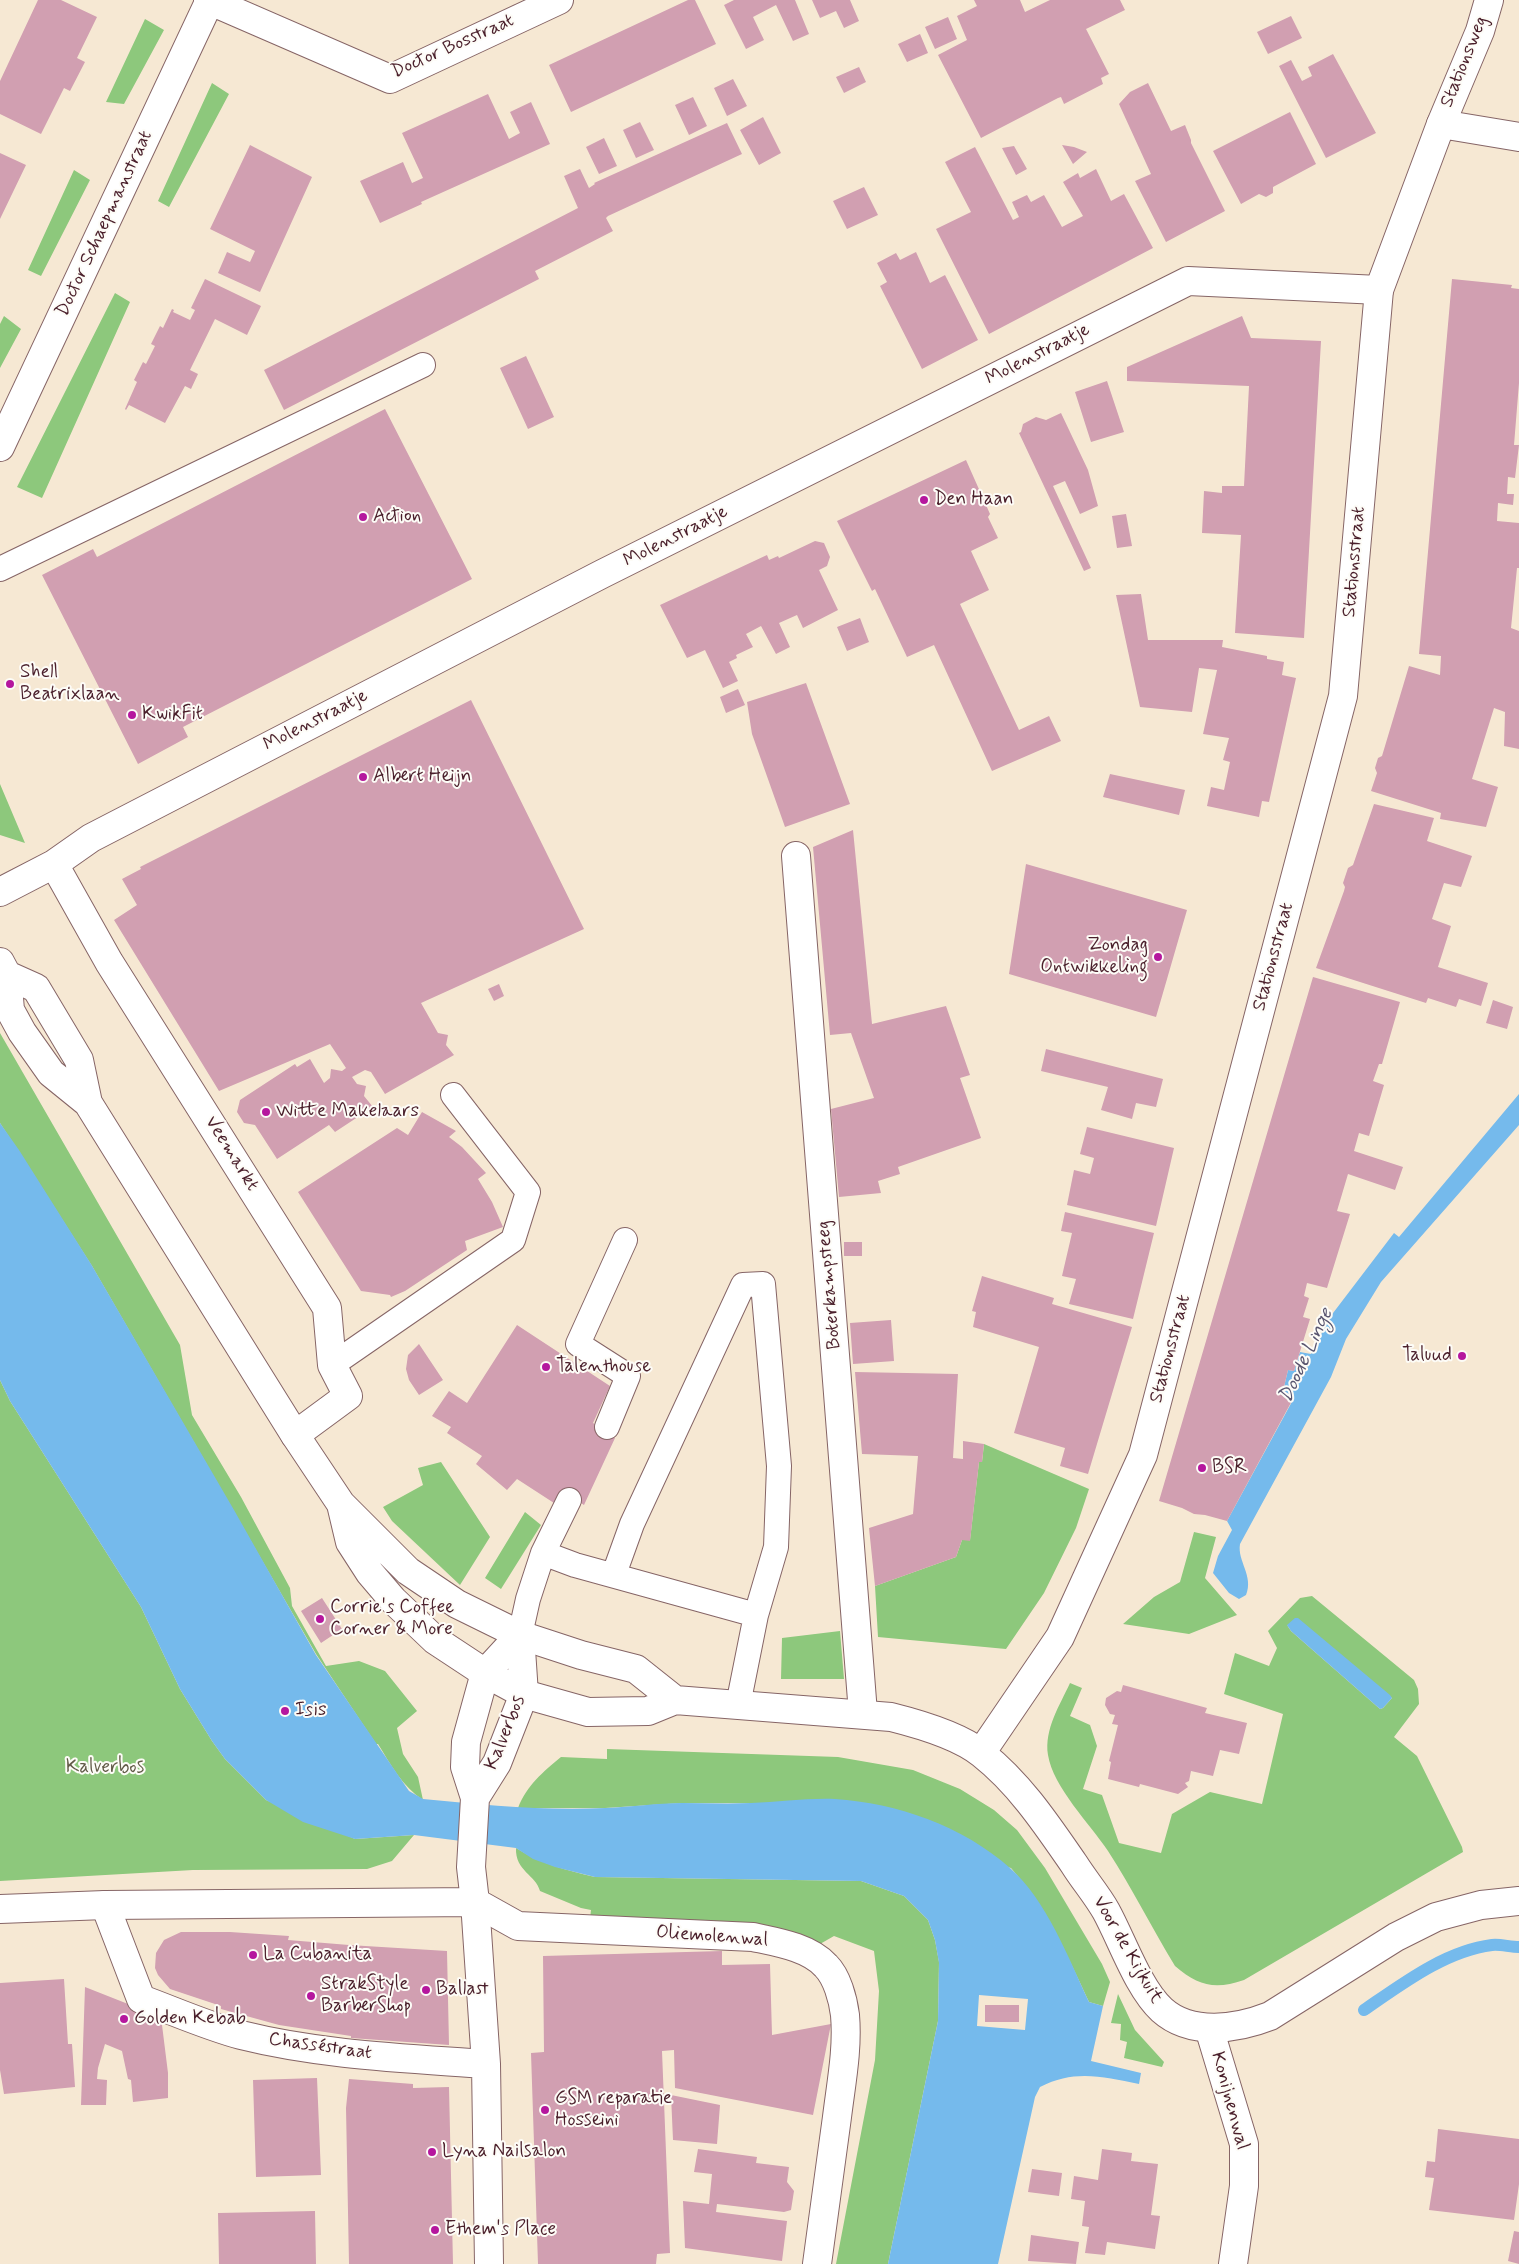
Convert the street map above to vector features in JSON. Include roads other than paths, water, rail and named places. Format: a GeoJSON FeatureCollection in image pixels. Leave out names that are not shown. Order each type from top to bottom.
{"type":"FeatureCollection","features":[{"type":"Feature","properties":{"kind":"street","name":"Doctor Bosstraat"},"geometry":{"type":"LineString","coordinates":[[209,0],[390,79],[559,0]]}},
{"type":"Feature","properties":{"kind":"street","name":"Doctor Schaepmanstraat"},"geometry":{"type":"LineString","coordinates":[[0,447],[209,0]]}},
{"type":"Feature","properties":{"kind":"street","name":"Stationsweg"},"geometry":{"type":"LineString","coordinates":[[1441,124],[1480,30],[1489,0]]}},
{"type":"Feature","properties":{"kind":"street"},"geometry":{"type":"LineString","coordinates":[[1441,124],[1519,137]]}},
{"type":"Feature","properties":{"kind":"street","name":"Stationsstraat"},"geometry":{"type":"LineString","coordinates":[[981,1753],[1060,1637],[1143,1455],[1343,696],[1379,290],[1441,124]]}},
{"type":"Feature","properties":{"kind":"street","name":"Molenstraatje"},"geometry":{"type":"LineString","coordinates":[[0,892],[54,864],[91,838],[581,585],[1188,280],[1379,290]]}},
{"type":"Feature","properties":{"kind":"street","name":"Boterkampsteeg"},"geometry":{"type":"LineString","coordinates":[[796,856],[863,1713]]}},
{"type":"Feature","properties":{"kind":"street","name":"Veemarkt"},"geometry":{"type":"LineString","coordinates":[[54,864],[110,962],[327,1308],[332,1365],[348,1396],[295,1435]]}},
{"type":"Feature","properties":{"kind":"street"},"geometry":{"type":"LineString","coordinates":[[2,971],[10,1010],[22,1032],[51,1073],[88,1103],[295,1435],[341,1504],[408,1571],[457,1604],[520,1635],[581,1655],[636,1669],[675,1700],[648,1711],[588,1712],[524,1694],[485,1673],[435,1640],[387,1593],[370,1573],[350,1542],[341,1504]]}},
{"type":"Feature","properties":{"kind":"street","name":"Kalverbos"},"geometry":{"type":"LineString","coordinates":[[489,2264],[486,2064],[471,1867],[475,1798],[465,1767],[466,1742],[485,1673],[520,1635]]}},
{"type":"Feature","properties":{"kind":"street","name":"Kalverbos"},"geometry":{"type":"LineString","coordinates":[[475,1798],[497,1764],[524,1694],[520,1635]]}},
{"type":"Feature","properties":{"kind":"street","name":"Voor de Kijkuit"},"geometry":{"type":"LineString","coordinates":[[675,1700],[863,1713],[891,1717],[918,1724],[950,1736],[981,1753],[1023,1793],[1052,1833],[1105,1910],[1150,1996],[1162,2010],[1174,2019],[1193,2026],[1209,2028],[1254,2023],[1270,2016],[1396,1937],[1436,1916],[1481,1905],[1519,1902]]}},
{"type":"Feature","properties":{"kind":"street"},"geometry":{"type":"LineString","coordinates":[[0,1909],[105,1905],[475,1902]]}},
{"type":"Feature","properties":{"kind":"street","name":"Oliemolenwal"},"geometry":{"type":"LineString","coordinates":[[475,1902],[518,1926],[753,1937],[786,1944],[815,1957],[826,1966],[834,1976],[841,1995],[845,2015],[844,2059],[817,2264]]}},
{"type":"Feature","properties":{"kind":"street","name":"Chasséstraat"},"geometry":{"type":"LineString","coordinates":[[105,1905],[141,1999],[239,2034],[296,2046],[486,2064]]}},
{"type":"Feature","properties":{"kind":"street","name":"Konijnenwal"},"geometry":{"type":"LineString","coordinates":[[1209,2028],[1244,2144],[1244,2186],[1233,2264]]}},
{"type":"Feature","properties":{"kind":"lane"},"geometry":{"type":"LineString","coordinates":[[0,569],[423,365]]}},
{"type":"Feature","properties":{"kind":"lane"},"geometry":{"type":"LineString","coordinates":[[332,1365],[513,1240],[528,1192],[453,1094]]}},
{"type":"Feature","properties":{"kind":"lane"},"geometry":{"type":"LineString","coordinates":[[608,1427],[628,1376],[578,1344],[625,1240]]}},
{"type":"Feature","properties":{"kind":"lane"},"geometry":{"type":"LineString","coordinates":[[614,1574],[632,1524],[743,1285],[763,1284],[779,1466],[776,1546],[756,1615],[738,1705]]}},
{"type":"Feature","properties":{"kind":"lane"},"geometry":{"type":"LineString","coordinates":[[520,1635],[528,1599],[543,1553],[568,1500]]}},
{"type":"Feature","properties":{"kind":"lane"},"geometry":{"type":"LineString","coordinates":[[543,1553],[575,1565],[614,1574],[756,1615]]}},
{"type":"Feature","properties":{"kind":"water"},"geometry":{"type":"Polygon","coordinates":[[[1519,1094],[1519,1125],[1381,1282],[1346,1339],[1331,1377],[1240,1544],[1248,1588],[1246,1595],[1239,1599],[1229,1593],[1213,1573],[1218,1556],[1232,1530],[1227,1521],[1294,1398],[1283,1391],[1288,1370],[1294,1371],[1300,1352],[1311,1354],[1330,1317],[1394,1233],[1399,1237],[1519,1094]]]}},
{"type":"Feature","properties":{"kind":"water"},"geometry":{"type":"Polygon","coordinates":[[[0,1123],[91,1264],[316,1655],[409,1791],[423,1799],[560,1809],[673,1803],[742,1803],[835,1799],[882,1806],[928,1819],[972,1840],[992,1853],[1023,1881],[1035,1896],[1056,1930],[1089,2002],[1103,2006],[1091,2061],[1141,2073],[1139,2084],[1101,2077],[1077,2076],[1053,2081],[1040,2087],[1035,2097],[998,2264],[888,2264],[938,2021],[939,1963],[935,1940],[928,1920],[904,1896],[861,1881],[595,1877],[555,1867],[533,1859],[516,1848],[414,1835],[355,1839],[303,1822],[266,1800],[225,1759],[212,1741],[180,1689],[141,1607],[10,1401],[0,1380],[0,1123]],[[979,1995],[977,2026],[1025,2030],[1028,1999],[979,1995]]]}},
{"type":"Feature","properties":{"kind":"water"},"geometry":{"type":"Polygon","coordinates":[[[1295,1618],[1298,1618],[1390,1695],[1392,1698],[1383,1708],[1380,1709],[1291,1631],[1287,1625],[1295,1618]]]}},
{"type":"Feature","properties":{"kind":"waterway","name":"Doode Linge"},"geometry":{"type":"LineString","coordinates":[[1364,2010],[1425,1970],[1458,1954],[1492,1945],[1519,1947]]}},
{"type":"Feature","properties":{"kind":"place","name":"Den Haan"},"geometry":{"type":"Point","coordinates":[924,500]}},
{"type":"Feature","properties":{"kind":"place","name":"Action"},"geometry":{"type":"Point","coordinates":[363,517]}},
{"type":"Feature","properties":{"kind":"place","name":"Shell Beatrixlaan"},"geometry":{"type":"Point","coordinates":[10,684]}},
{"type":"Feature","properties":{"kind":"place","name":"KwikFit"},"geometry":{"type":"Point","coordinates":[132,715]}},
{"type":"Feature","properties":{"kind":"place","name":"Albert Heijn"},"geometry":{"type":"Point","coordinates":[363,777]}},
{"type":"Feature","properties":{"kind":"place","name":"Zondag Ontwikkeling"},"geometry":{"type":"Point","coordinates":[1158,957]}},
{"type":"Feature","properties":{"kind":"place","name":"Witte Makelaars"},"geometry":{"type":"Point","coordinates":[266,1112]}},
{"type":"Feature","properties":{"kind":"place","name":"Taluud"},"geometry":{"type":"Point","coordinates":[1462,1356]}},
{"type":"Feature","properties":{"kind":"place","name":"Talenthouse"},"geometry":{"type":"Point","coordinates":[546,1367]}},
{"type":"Feature","properties":{"kind":"place","name":"BSR"},"geometry":{"type":"Point","coordinates":[1202,1468]}},
{"type":"Feature","properties":{"kind":"place","name":"Corrie's Coffee Corner & More"},"geometry":{"type":"Point","coordinates":[320,1619]}},
{"type":"Feature","properties":{"kind":"place","name":"Isis"},"geometry":{"type":"Point","coordinates":[285,1711]}},
{"type":"Feature","properties":{"kind":"place","name":"La Cubanita"},"geometry":{"type":"Point","coordinates":[253,1955]}},
{"type":"Feature","properties":{"kind":"place","name":"Ballast"},"geometry":{"type":"Point","coordinates":[426,1990]}},
{"type":"Feature","properties":{"kind":"place","name":"StrakStyle BarberShop"},"geometry":{"type":"Point","coordinates":[311,1996]}},
{"type":"Feature","properties":{"kind":"place","name":"Golden Kebab"},"geometry":{"type":"Point","coordinates":[124,2019]}},
{"type":"Feature","properties":{"kind":"place","name":"GSM reparatie Hosseini"},"geometry":{"type":"Point","coordinates":[545,2110]}},
{"type":"Feature","properties":{"kind":"place","name":"Lyna Nailsalon"},"geometry":{"type":"Point","coordinates":[432,2152]}},
{"type":"Feature","properties":{"kind":"place","name":"Ethem's Place"},"geometry":{"type":"Point","coordinates":[435,2230]}}]}
